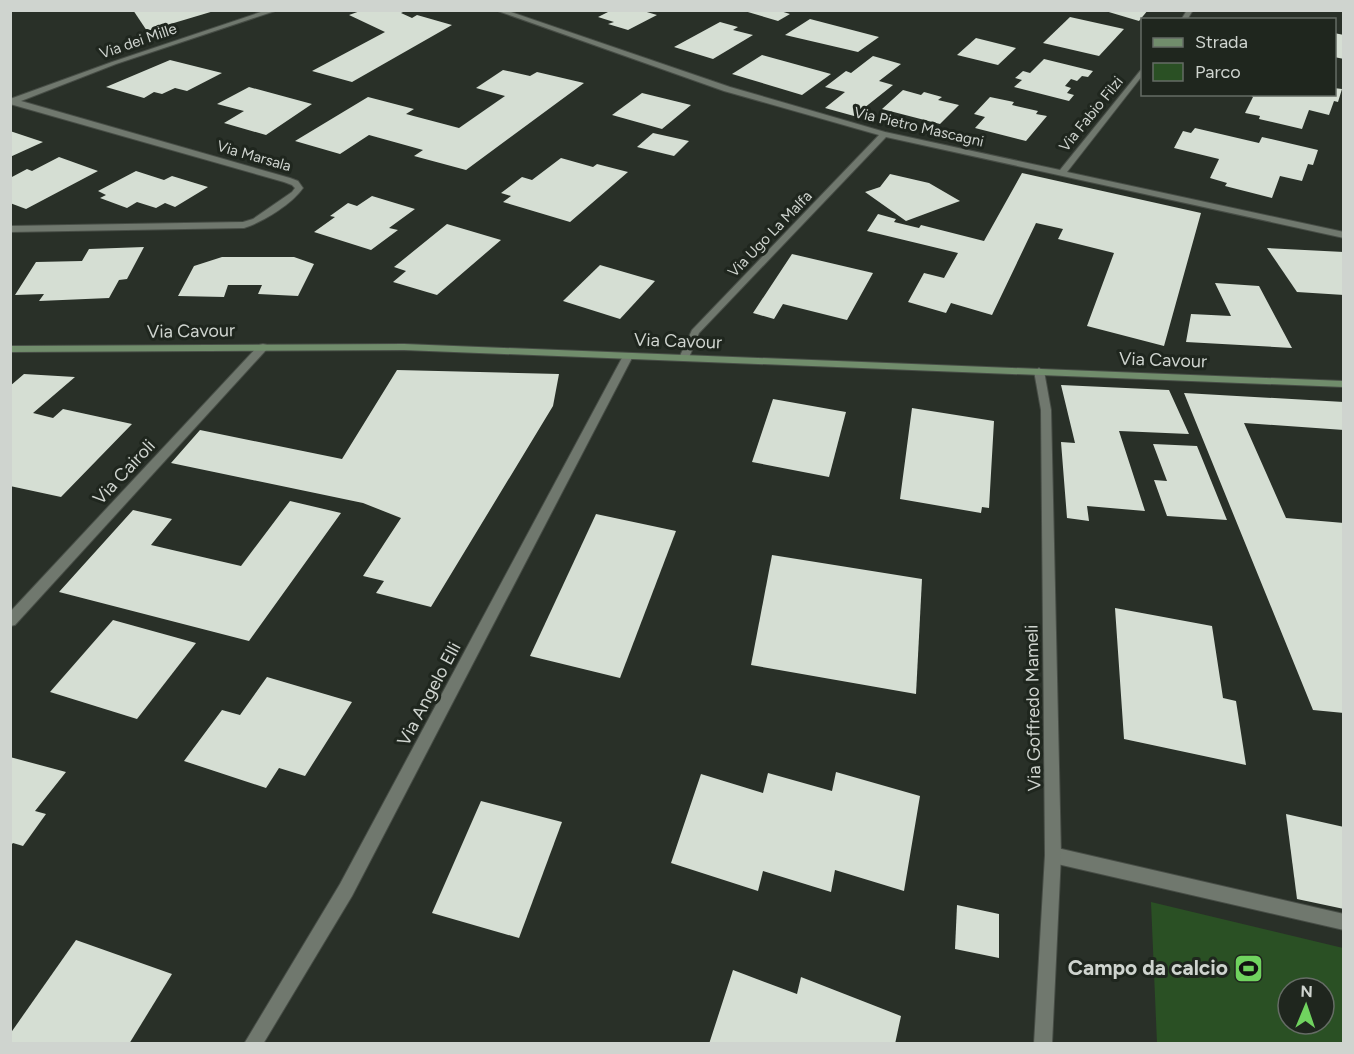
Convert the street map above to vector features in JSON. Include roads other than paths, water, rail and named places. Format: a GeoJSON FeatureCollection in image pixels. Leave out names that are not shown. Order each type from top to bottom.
{"type":"FeatureCollection","features":[{"type":"Feature","properties":{"kind":"street","name":"Via dei Mille"},"geometry":{"type":"LineString","coordinates":[[12,101],[105,66],[275,10]]}},
{"type":"Feature","properties":{"kind":"street","name":"Via Pietro Mascagni"},"geometry":{"type":"LineString","coordinates":[[498,10],[736,92],[884,134],[1344,235]]}},
{"type":"Feature","properties":{"kind":"street","name":"Via Fabio Filzi"},"geometry":{"type":"LineString","coordinates":[[1061,174],[1141,74]]}},
{"type":"Feature","properties":{"kind":"street","name":"Via Marsala"},"geometry":{"type":"LineString","coordinates":[[10,229],[244,225],[256,221],[295,194],[299,188],[288,180],[12,101]]}},
{"type":"Feature","properties":{"kind":"street","name":"Via Ugo La Malfa"},"geometry":{"type":"LineString","coordinates":[[684,358],[695,332],[884,134]]}},
{"type":"Feature","properties":{"kind":"street","name":"Via Cairoli"},"geometry":{"type":"LineString","coordinates":[[10,621],[263,347]]}},
{"type":"Feature","properties":{"kind":"street","name":"Via Cavour"},"geometry":{"type":"LineString","coordinates":[[10,350],[404,347],[1344,384]]}},
{"type":"Feature","properties":{"kind":"street","name":"Via Angelo Elli"},"geometry":{"type":"LineString","coordinates":[[253,1044],[346,890],[628,356]]}},
{"type":"Feature","properties":{"kind":"street","name":"Via Goffredo Mameli"},"geometry":{"type":"LineString","coordinates":[[1040,371],[1046,410],[1053,855],[1043,1044]]}},
{"type":"Feature","properties":{"kind":"street"},"geometry":{"type":"LineString","coordinates":[[1053,855],[1344,922]]}},
{"type":"Feature","properties":{"kind":"place","name":"Campo da calcio"},"geometry":{"type":"Point","coordinates":[1249,968]}}]}
